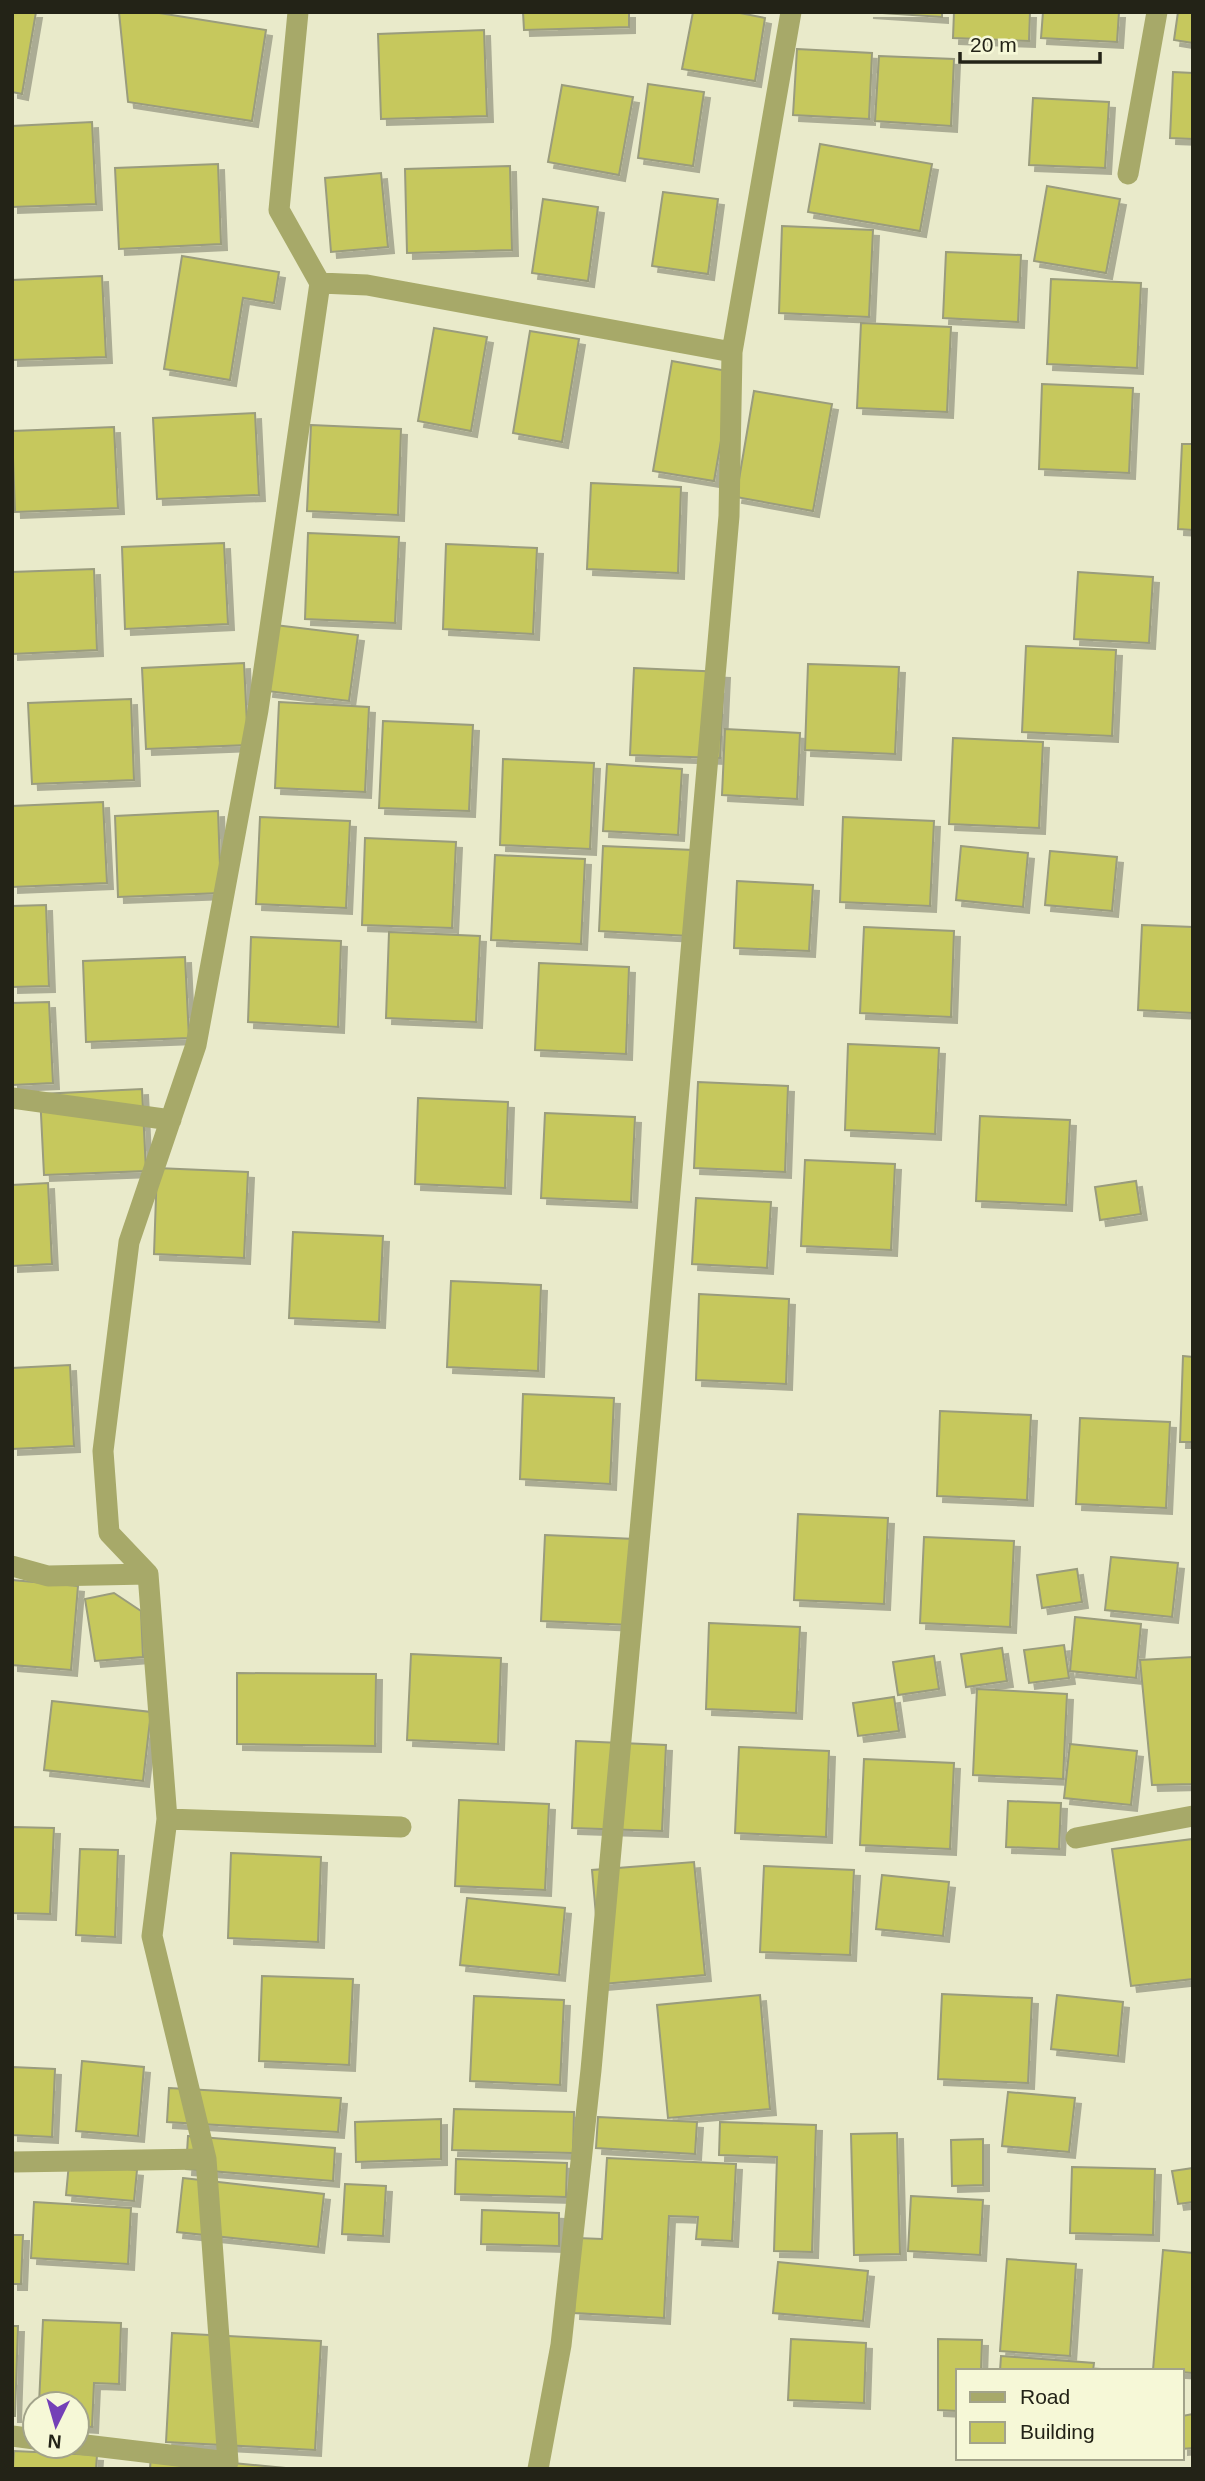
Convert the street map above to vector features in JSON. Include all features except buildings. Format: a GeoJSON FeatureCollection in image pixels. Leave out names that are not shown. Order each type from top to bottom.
{"type":"FeatureCollection","features":[{"type":"Feature","properties":{"kind":"street"},"geometry":{"type":"LineString","coordinates":[[91,2446],[227,2465],[206,2159],[152,1936],[167,1819],[148,1574],[109,1533],[103,1451],[129,1242],[196,1045],[258,710],[320,283],[279,210],[298,12]]}},
{"type":"Feature","properties":{"kind":"street"},"geometry":{"type":"LineString","coordinates":[[538,2469],[561,2345],[589,2084],[650,1423],[728,530],[732,352],[791,12]]}},
{"type":"Feature","properties":{"kind":"street"},"geometry":{"type":"LineString","coordinates":[[1128,174],[1157,12]]}},
{"type":"Feature","properties":{"kind":"street"},"geometry":{"type":"LineString","coordinates":[[320,283],[367,285],[732,352]]}},
{"type":"Feature","properties":{"kind":"street"},"geometry":{"type":"LineString","coordinates":[[12,1098],[171,1120]]}},
{"type":"Feature","properties":{"kind":"street"},"geometry":{"type":"LineString","coordinates":[[12,1566],[48,1576],[148,1574]]}},
{"type":"Feature","properties":{"kind":"street"},"geometry":{"type":"LineString","coordinates":[[1076,1838],[1193,1816]]}},
{"type":"Feature","properties":{"kind":"street"},"geometry":{"type":"LineString","coordinates":[[167,1819],[401,1827]]}},
{"type":"Feature","properties":{"kind":"street"},"geometry":{"type":"LineString","coordinates":[[12,2162],[206,2159]]}}]}
